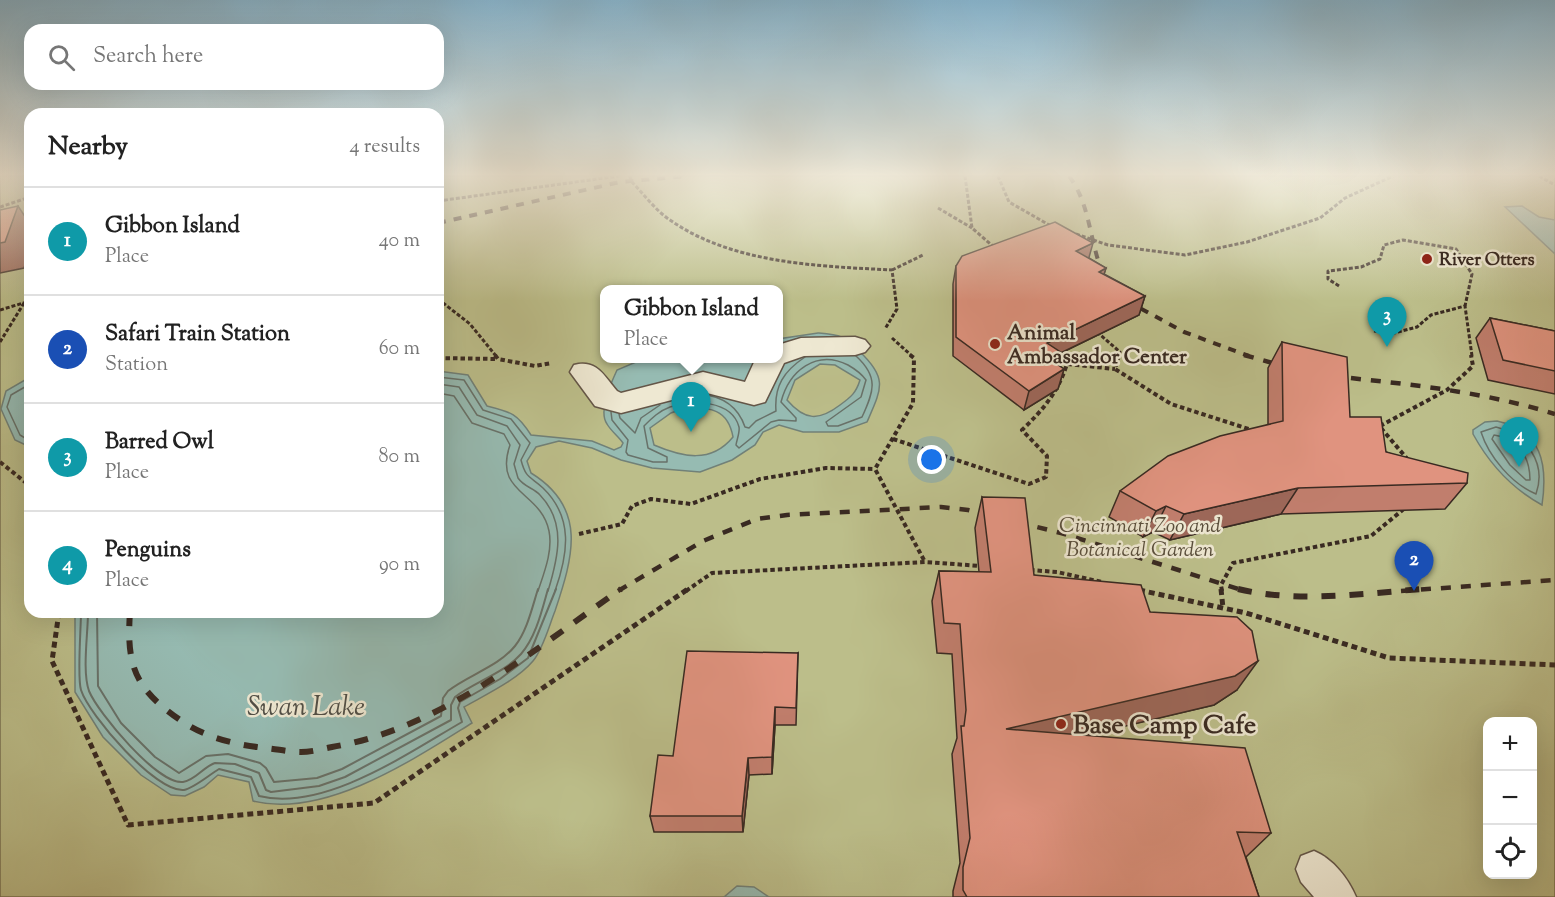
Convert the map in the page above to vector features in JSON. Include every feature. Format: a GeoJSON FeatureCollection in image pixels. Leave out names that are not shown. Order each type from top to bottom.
{"type":"FeatureCollection","features":[{"type":"Feature","properties":{"kind":"street"},"geometry":{"type":"LineString","coordinates":[[783,353],[801,347],[855,346]]}},
{"type":"Feature","properties":{"kind":"street"},"geometry":{"type":"LineString","coordinates":[[585,372],[606,399],[621,403],[703,382],[754,395],[769,363]]}},
{"type":"Feature","properties":{"kind":"lane"},"geometry":{"type":"LineString","coordinates":[[1314,868],[1338,897]]}},
{"type":"Feature","properties":{"kind":"path"},"geometry":{"type":"LineString","coordinates":[[955,218],[972,228],[998,251]]}},
{"type":"Feature","properties":{"kind":"path"},"geometry":{"type":"LineString","coordinates":[[971,218],[972,228]]}},
{"type":"Feature","properties":{"kind":"path"},"geometry":{"type":"LineString","coordinates":[[1035,218],[1054,227]]}},
{"type":"Feature","properties":{"kind":"path"},"geometry":{"type":"LineString","coordinates":[[1076,234],[1108,245],[1185,255],[1247,242],[1320,218]]}},
{"type":"Feature","properties":{"kind":"path"},"geometry":{"type":"LineString","coordinates":[[1339,286],[1328,279],[1328,271],[1361,267],[1380,259],[1384,245],[1403,240],[1456,249],[1472,274],[1465,306],[1473,366],[1447,390],[1380,426],[1368,427]]}},
{"type":"Feature","properties":{"kind":"path"},"geometry":{"type":"LineString","coordinates":[[892,270],[922,255]]}},
{"type":"Feature","properties":{"kind":"path"},"geometry":{"type":"LineString","coordinates":[[0,310],[24,303]]}},
{"type":"Feature","properties":{"kind":"path"},"geometry":{"type":"LineString","coordinates":[[0,342],[24,303]]}},
{"type":"Feature","properties":{"kind":"path"},"geometry":{"type":"LineString","coordinates":[[444,304],[470,324],[498,359]]}},
{"type":"Feature","properties":{"kind":"path"},"geometry":{"type":"LineString","coordinates":[[1374,331],[1394,333],[1417,327],[1431,315],[1465,306]]}},
{"type":"Feature","properties":{"kind":"path"},"geometry":{"type":"LineString","coordinates":[[1094,330],[1120,352],[1115,369]]}},
{"type":"Feature","properties":{"kind":"path"},"geometry":{"type":"LineString","coordinates":[[444,358],[498,359],[535,366],[554,363]]}},
{"type":"Feature","properties":{"kind":"path"},"geometry":{"type":"LineString","coordinates":[[892,439],[1029,484],[1046,477],[1047,456],[1022,430],[1049,404],[1059,390],[1067,364],[1115,369],[1170,404],[1265,434]]}},
{"type":"Feature","properties":{"kind":"path"},"geometry":{"type":"LineString","coordinates":[[1380,426],[1416,469]]}},
{"type":"Feature","properties":{"kind":"path"},"geometry":{"type":"LineString","coordinates":[[0,462],[24,481]]}},
{"type":"Feature","properties":{"kind":"path"},"geometry":{"type":"LineString","coordinates":[[579,534],[622,524],[632,506],[651,499],[691,504],[760,479],[826,468],[875,469]]}},
{"type":"Feature","properties":{"kind":"path"},"geometry":{"type":"LineString","coordinates":[[1223,608],[1221,585],[1233,563],[1371,536],[1414,501]]}},
{"type":"Feature","properties":{"kind":"path"},"geometry":{"type":"LineString","coordinates":[[58,618],[52,661],[128,825],[374,803],[712,573],[925,562],[991,567]]}},
{"type":"Feature","properties":{"kind":"path"},"geometry":{"type":"LineString","coordinates":[[1024,570],[1057,572],[1113,584]]}},
{"type":"Feature","properties":{"kind":"path"},"geometry":{"type":"LineString","coordinates":[[1135,589],[1223,608],[1389,658],[1555,665]]}},
{"type":"Feature","properties":{"kind":"green space","name":"Cincinnati Zoo and Botanical Garden"},"geometry":{"type":"Polygon","coordinates":[[[0,218],[24,218],[24,618],[444,618],[444,218],[1555,218],[1555,897],[0,897],[0,218]]]}},
{"type":"Feature","properties":{"kind":"water"},"geometry":{"type":"Polygon","coordinates":[[[1517,218],[1555,220],[1555,254],[1517,218]]]}},
{"type":"Feature","properties":{"kind":"water","name":"Swan Lake"},"geometry":{"type":"Polygon","coordinates":[[[818,333],[832,334],[845,339],[868,360],[878,376],[879,392],[867,422],[839,432],[803,432],[779,425],[763,432],[755,445],[732,460],[700,472],[652,468],[621,460],[592,448],[559,441],[536,447],[527,461],[531,473],[549,487],[561,502],[568,518],[571,535],[567,572],[555,611],[537,656],[518,675],[464,707],[472,723],[423,753],[368,782],[339,794],[309,801],[281,804],[253,801],[249,782],[218,775],[204,787],[185,796],[171,795],[141,775],[103,737],[75,692],[75,618],[444,618],[444,372],[468,375],[487,406],[513,415],[522,422],[531,435],[592,441],[614,450],[621,447],[623,443],[610,429],[604,412],[606,397],[617,370],[634,363],[783,363],[783,338],[818,333]],[[820,364],[795,380],[787,400],[800,412],[812,416],[825,414],[844,402],[855,392],[860,380],[835,365],[820,364]],[[685,408],[671,413],[650,428],[654,445],[675,453],[696,456],[706,455],[724,446],[733,437],[727,421],[722,415],[702,408],[685,408]]]}},
{"type":"Feature","properties":{"kind":"water"},"geometry":{"type":"Polygon","coordinates":[[[24,380],[24,444],[15,440],[1,409],[6,391],[24,380]]]}},
{"type":"Feature","properties":{"kind":"water"},"geometry":{"type":"Polygon","coordinates":[[[1497,421],[1524,433],[1539,451],[1544,476],[1542,505],[1502,475],[1473,434],[1473,430],[1485,422],[1497,421]]]}},
{"type":"Feature","properties":{"kind":"water"},"geometry":{"type":"Polygon","coordinates":[[[737,886],[754,887],[769,897],[724,897],[737,886]]]}},
{"type":"Feature","properties":{"kind":"building"},"geometry":{"type":"Polygon","coordinates":[[[0,218],[14,218],[5,242],[0,243],[0,218]]]}},
{"type":"Feature","properties":{"kind":"building"},"geometry":{"type":"Polygon","coordinates":[[[1055,222],[1093,243],[1076,251],[1106,268],[1099,272],[1145,296],[1047,343],[1062,353],[1051,360],[1064,369],[1029,391],[956,337],[956,266],[962,256],[1055,222]]]}},
{"type":"Feature","properties":{"kind":"building"},"geometry":{"type":"Polygon","coordinates":[[[1490,318],[1555,331],[1555,371],[1503,360],[1490,318]]]}},
{"type":"Feature","properties":{"kind":"building"},"geometry":{"type":"Polygon","coordinates":[[[1282,342],[1347,357],[1350,417],[1381,417],[1386,452],[1468,473],[1467,483],[1298,488],[1184,514],[1166,506],[1156,511],[1120,491],[1168,456],[1220,436],[1283,421],[1282,342]]]}},
{"type":"Feature","properties":{"kind":"building","name":"Base Camp Cafe"},"geometry":{"type":"Polygon","coordinates":[[[982,497],[1025,498],[1034,575],[1141,585],[1150,612],[1237,617],[1252,631],[1258,661],[1235,676],[1006,729],[1245,748],[1271,833],[1237,832],[1259,897],[967,897],[963,890],[963,867],[970,838],[961,726],[964,726],[966,710],[960,624],[944,623],[939,571],[991,572],[982,497]]]}},
{"type":"Feature","properties":{"kind":"building"},"geometry":{"type":"Polygon","coordinates":[[[687,651],[798,653],[796,708],[775,707],[772,757],[748,758],[742,816],[650,816],[658,755],[673,756],[687,651]]]}},
{"type":"Feature","properties":{"kind":"railway"},"geometry":{"type":"LineString","coordinates":[[444,222],[461,218]]}},
{"type":"Feature","properties":{"kind":"railway"},"geometry":{"type":"LineString","coordinates":[[1087,218],[1096,254],[1106,280]]}},
{"type":"Feature","properties":{"kind":"railway"},"geometry":{"type":"LineString","coordinates":[[1127,301],[1184,332],[1249,356]]}},
{"type":"Feature","properties":{"kind":"railway"},"geometry":{"type":"LineString","coordinates":[[1244,355],[1287,367]]}},
{"type":"Feature","properties":{"kind":"railway"},"geometry":{"type":"LineString","coordinates":[[1331,376],[1416,385],[1472,394],[1555,414]]}},
{"type":"Feature","properties":{"kind":"railway"},"geometry":{"type":"LineString","coordinates":[[619,590],[703,541],[757,519],[787,515],[941,507],[968,510],[1061,533],[1240,589]]}},
{"type":"Feature","properties":{"kind":"railway"},"geometry":{"type":"LineString","coordinates":[[1401,591],[1555,580]]}},
{"type":"Feature","properties":{"kind":"railway"},"geometry":{"type":"LineString","coordinates":[[1240,589],[1283,596],[1306,596],[1421,589]]}},
{"type":"Feature","properties":{"kind":"railway"},"geometry":{"type":"LineString","coordinates":[[1240,589],[1245,591]]}},
{"type":"Feature","properties":{"kind":"railway"},"geometry":{"type":"LineString","coordinates":[[130,618],[130,648],[137,676],[154,699],[167,710],[192,728],[222,740],[254,747],[305,752],[372,738],[448,705],[520,661],[619,590]]}},
{"type":"Feature","properties":{"kind":"place","name":"River Otters"},"geometry":{"type":"Point","coordinates":[1427,259]}},
{"type":"Feature","properties":{"kind":"place","name":"Animal Ambassador Center"},"geometry":{"type":"Point","coordinates":[995,344]}},
{"type":"Feature","properties":{"kind":"place","name":"Barred Owl"},"geometry":{"type":"Point","coordinates":[1387,347]}},
{"type":"Feature","properties":{"kind":"place","name":"Gibbon Island"},"geometry":{"type":"Point","coordinates":[691,432]}},
{"type":"Feature","properties":{"kind":"place","name":"Penguins"},"geometry":{"type":"Point","coordinates":[1519,467]}},
{"type":"Feature","properties":{"kind":"place","name":"Safari Train Station"},"geometry":{"type":"Point","coordinates":[1414,591]}},
{"type":"Feature","properties":{"kind":"place","name":"Base Camp Cafe"},"geometry":{"type":"Point","coordinates":[1061,724]}}]}
